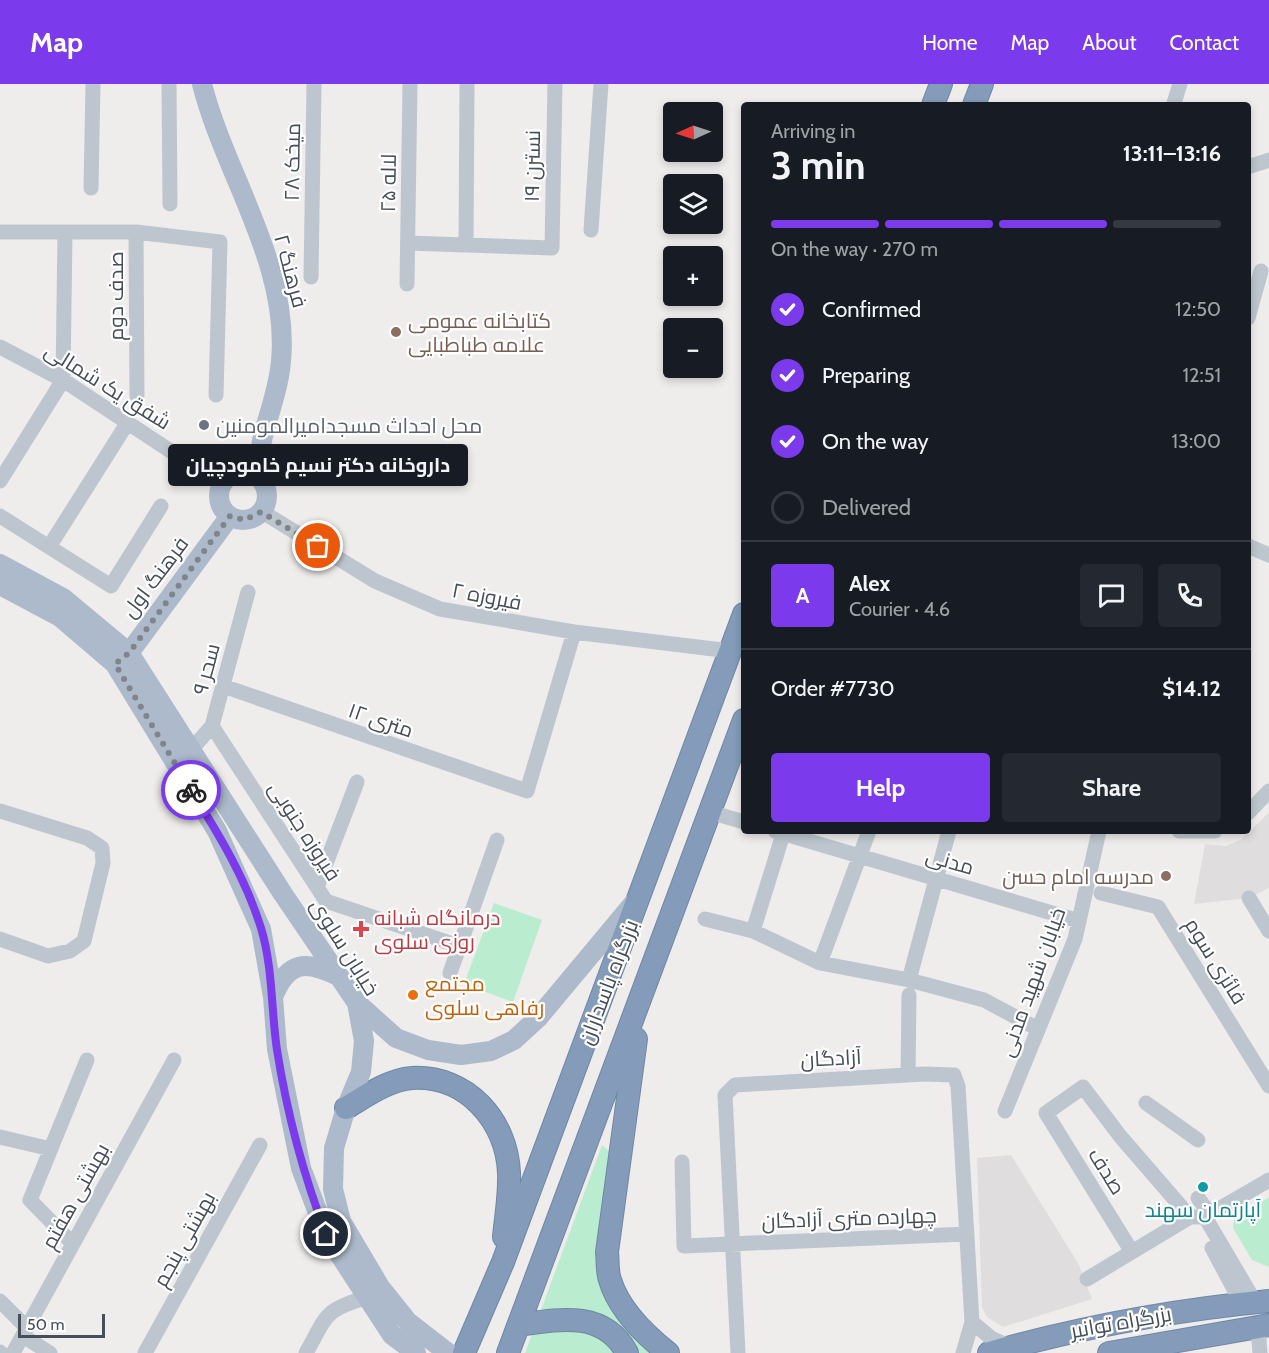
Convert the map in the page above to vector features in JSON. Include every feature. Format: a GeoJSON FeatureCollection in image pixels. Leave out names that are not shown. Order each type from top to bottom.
{"type":"FeatureCollection","features":[{"type":"Feature","properties":{"kind":"highway"},"geometry":{"type":"LineString","coordinates":[[934,102],[941,84]]}},
{"type":"Feature","properties":{"kind":"highway"},"geometry":{"type":"LineString","coordinates":[[975,102],[982,84]]}},
{"type":"Feature","properties":{"kind":"highway","name":"بزرگراه پاسداران"},"geometry":{"type":"LineString","coordinates":[[460,1351],[503,1262],[741,622]]}},
{"type":"Feature","properties":{"kind":"highway","name":"بزرگراه پاسداران"},"geometry":{"type":"LineString","coordinates":[[508,1353],[741,728]]}},
{"type":"Feature","properties":{"kind":"highway"},"geometry":{"type":"LineString","coordinates":[[642,997],[607,1252],[609,1280],[623,1306],[648,1337],[668,1353]]}},
{"type":"Feature","properties":{"kind":"highway"},"geometry":{"type":"LineString","coordinates":[[346,1108],[377,1089],[411,1078],[440,1080],[465,1089],[486,1110],[501,1139],[509,1172],[503,1262]]}},
{"type":"Feature","properties":{"kind":"highway","name":"بزرگراه توانیر"},"geometry":{"type":"LineString","coordinates":[[989,1353],[1067,1331],[1154,1315],[1259,1301]]}},
{"type":"Feature","properties":{"kind":"highway"},"geometry":{"type":"LineString","coordinates":[[519,1325],[563,1318],[585,1319],[610,1333],[622,1343],[627,1353]]}},
{"type":"Feature","properties":{"kind":"highway","name":"بزرگراه توانیر"},"geometry":{"type":"LineString","coordinates":[[1109,1353],[1265,1328]]}},
{"type":"Feature","properties":{"kind":"main road","name":"فرهنگ ۲"},"geometry":{"type":"LineString","coordinates":[[202,84],[218,138],[271,272],[280,317],[281,359],[274,401],[263,434],[257,477]]}},
{"type":"Feature","properties":{"kind":"main road"},"geometry":{"type":"LineString","coordinates":[[242,472],[257,477],[262,483],[266,496],[261,512],[244,520],[230,516],[221,506],[219,491],[222,484],[234,474],[242,472]]}},
{"type":"Feature","properties":{"kind":"main road","name":"فرهنگ اول"},"geometry":{"type":"LineString","coordinates":[[122,658],[230,516]]}},
{"type":"Feature","properties":{"kind":"main road","name":"خیابان سلوی"},"geometry":{"type":"LineString","coordinates":[[0,564],[63,598],[122,658],[191,750],[357,1003],[364,1041],[361,1072],[346,1108],[334,1148],[333,1189],[340,1221],[380,1287],[408,1322],[460,1351]]}},
{"type":"Feature","properties":{"kind":"main road","name":"خیابان سلوی"},"geometry":{"type":"LineString","coordinates":[[0,585],[60,617],[122,658],[217,831],[239,875],[261,929],[273,997],[277,1049],[301,1168],[326,1234],[394,1344],[416,1353]]}},
{"type":"Feature","properties":{"kind":"main road"},"geometry":{"type":"LineString","coordinates":[[357,1003],[396,1038],[428,1050],[461,1055],[491,1052],[514,1040],[538,1018],[639,897]]}},
{"type":"Feature","properties":{"kind":"main road"},"geometry":{"type":"LineString","coordinates":[[273,997],[280,978],[292,968],[306,965],[323,969],[340,977]]}},
{"type":"Feature","properties":{"kind":"street"},"geometry":{"type":"LineString","coordinates":[[91,188],[93,84]]}},
{"type":"Feature","properties":{"kind":"street"},"geometry":{"type":"LineString","coordinates":[[168,84],[170,204]]}},
{"type":"Feature","properties":{"kind":"street","name":"میخک ۲۸"},"geometry":{"type":"LineString","coordinates":[[311,277],[314,84]]}},
{"type":"Feature","properties":{"kind":"street","name":"لاله ۲۵"},"geometry":{"type":"LineString","coordinates":[[407,284],[410,84]]}},
{"type":"Feature","properties":{"kind":"street"},"geometry":{"type":"LineString","coordinates":[[408,243],[466,245],[467,84]]}},
{"type":"Feature","properties":{"kind":"street","name":"نسترن ۱۹"},"geometry":{"type":"LineString","coordinates":[[466,245],[552,248],[555,84]]}},
{"type":"Feature","properties":{"kind":"street"},"geometry":{"type":"LineString","coordinates":[[591,230],[601,84]]}},
{"type":"Feature","properties":{"kind":"street"},"geometry":{"type":"LineString","coordinates":[[1174,102],[1180,84]]}},
{"type":"Feature","properties":{"kind":"street"},"geometry":{"type":"LineString","coordinates":[[1251,166],[1269,160]]}},
{"type":"Feature","properties":{"kind":"street"},"geometry":{"type":"LineString","coordinates":[[0,232],[136,232],[169,234],[220,242],[216,395]]}},
{"type":"Feature","properties":{"kind":"street"},"geometry":{"type":"LineString","coordinates":[[0,482],[63,380],[65,232]]}},
{"type":"Feature","properties":{"kind":"street","name":"صدف دوم"},"geometry":{"type":"LineString","coordinates":[[136,232],[137,396]]}},
{"type":"Feature","properties":{"kind":"street"},"geometry":{"type":"LineString","coordinates":[[1251,308],[1262,271]]}},
{"type":"Feature","properties":{"kind":"street","name":"شفق یک شمالی"},"geometry":{"type":"LineString","coordinates":[[0,347],[63,380],[222,484]]}},
{"type":"Feature","properties":{"kind":"street"},"geometry":{"type":"LineString","coordinates":[[49,547],[128,422]]}},
{"type":"Feature","properties":{"kind":"street"},"geometry":{"type":"LineString","coordinates":[[0,516],[111,586],[161,506]]}},
{"type":"Feature","properties":{"kind":"street","name":"فیروزه ٢"},"geometry":{"type":"LineString","coordinates":[[261,512],[375,581],[412,598],[463,614],[574,632],[730,651]]}},
{"type":"Feature","properties":{"kind":"street"},"geometry":{"type":"LineString","coordinates":[[1251,547],[1269,555]]}},
{"type":"Feature","properties":{"kind":"street","name":"سحر ۹"},"geometry":{"type":"LineString","coordinates":[[191,750],[212,726],[248,592]]}},
{"type":"Feature","properties":{"kind":"street","name":"۱۲ متری"},"geometry":{"type":"LineString","coordinates":[[223,686],[526,792],[574,632]]}},
{"type":"Feature","properties":{"kind":"street","name":"فیروزه جنوبی"},"geometry":{"type":"LineString","coordinates":[[212,726],[326,901],[459,946]]}},
{"type":"Feature","properties":{"kind":"street"},"geometry":{"type":"LineString","coordinates":[[317,887],[357,782]]}},
{"type":"Feature","properties":{"kind":"street"},"geometry":{"type":"LineString","coordinates":[[1251,809],[1269,791]]}},
{"type":"Feature","properties":{"kind":"street"},"geometry":{"type":"LineString","coordinates":[[0,811],[87,838],[102,848],[103,864],[84,941],[70,951],[48,956],[0,939]]}},
{"type":"Feature","properties":{"kind":"street"},"geometry":{"type":"LineString","coordinates":[[710,812],[741,821]]}},
{"type":"Feature","properties":{"kind":"street"},"geometry":{"type":"LineString","coordinates":[[753,931],[780,834]]}},
{"type":"Feature","properties":{"kind":"street","name":"مدنی"},"geometry":{"type":"LineString","coordinates":[[788,834],[1079,921]]}},
{"type":"Feature","properties":{"kind":"street"},"geometry":{"type":"LineString","coordinates":[[820,963],[862,856],[868,834]]}},
{"type":"Feature","properties":{"kind":"street"},"geometry":{"type":"LineString","coordinates":[[909,1075],[909,988],[934,878],[948,834]]}},
{"type":"Feature","properties":{"kind":"street","name":"خیابان شهید مدنی"},"geometry":{"type":"LineString","coordinates":[[1005,1111],[1075,939],[1098,834]]}},
{"type":"Feature","properties":{"kind":"street"},"geometry":{"type":"LineString","coordinates":[[450,973],[496,840]]}},
{"type":"Feature","properties":{"kind":"street","name":"فائزی سوم"},"geometry":{"type":"LineString","coordinates":[[1101,893],[1158,907],[1269,1086]]}},
{"type":"Feature","properties":{"kind":"street"},"geometry":{"type":"LineString","coordinates":[[1249,898],[1269,931]]}},
{"type":"Feature","properties":{"kind":"street"},"geometry":{"type":"LineString","coordinates":[[705,919],[753,931],[820,963],[909,988],[984,1000],[1038,1029]]}},
{"type":"Feature","properties":{"kind":"street"},"geometry":{"type":"LineString","coordinates":[[73,1244],[30,1200],[87,1060]]}},
{"type":"Feature","properties":{"kind":"street","name":"بهشتی هفتم"},"geometry":{"type":"LineString","coordinates":[[14,1353],[174,1060]]}},
{"type":"Feature","properties":{"kind":"street","name":"آزادگان"},"geometry":{"type":"LineString","coordinates":[[738,1353],[725,1095],[735,1085],[909,1075],[954,1075],[958,1086],[972,1322],[963,1353]]}},
{"type":"Feature","properties":{"kind":"street","name":"صدف"},"geometry":{"type":"LineString","coordinates":[[1132,1252],[1046,1113],[1083,1087],[1120,1136],[1200,1216]]}},
{"type":"Feature","properties":{"kind":"street"},"geometry":{"type":"LineString","coordinates":[[1146,1103],[1198,1140]]}},
{"type":"Feature","properties":{"kind":"street"},"geometry":{"type":"LineString","coordinates":[[0,1137],[51,1149]]}},
{"type":"Feature","properties":{"kind":"street","name":"بهشتی پنجم"},"geometry":{"type":"LineString","coordinates":[[145,1353],[260,1145]]}},
{"type":"Feature","properties":{"kind":"street","name":"چهارده متری آزادگان"},"geometry":{"type":"LineString","coordinates":[[682,1162],[684,1246],[967,1234]]}},
{"type":"Feature","properties":{"kind":"street"},"geometry":{"type":"LineString","coordinates":[[1087,1280],[1132,1252],[1269,1180]]}},
{"type":"Feature","properties":{"kind":"street"},"geometry":{"type":"LineString","coordinates":[[1198,1198],[1200,1216],[1259,1301]]}},
{"type":"Feature","properties":{"kind":"street"},"geometry":{"type":"LineString","coordinates":[[306,1353],[327,1315],[338,1306],[367,1297]]}},
{"type":"Feature","properties":{"kind":"street"},"geometry":{"type":"LineString","coordinates":[[0,1301],[25,1332],[50,1353]]}},
{"type":"Feature","properties":{"kind":"street"},"geometry":{"type":"LineString","coordinates":[[972,1322],[991,1338],[1011,1347]]}},
{"type":"Feature","properties":{"kind":"street"},"geometry":{"type":"LineString","coordinates":[[1260,1353],[1265,1328]]}},
{"type":"Feature","properties":{"kind":"shaded area"},"geometry":{"type":"Polygon","coordinates":[[[1269,812],[1269,888],[1249,898],[1194,904],[1205,844],[1226,846],[1251,834],[1251,830],[1269,812]]]}},
{"type":"Feature","properties":{"kind":"shaded area"},"geometry":{"type":"Polygon","coordinates":[[[1011,1155],[1079,1265],[1092,1299],[1003,1327],[987,1317],[982,1307],[977,1158],[1011,1155]]]}},
{"type":"Feature","properties":{"kind":"green space"},"geometry":{"type":"Polygon","coordinates":[[[494,903],[542,920],[513,1002],[464,984],[494,903]]]}},
{"type":"Feature","properties":{"kind":"green space"},"geometry":{"type":"Polygon","coordinates":[[[602,1145],[616,1157],[604,1246],[653,1353],[525,1353],[602,1145]]]}},
{"type":"Feature","properties":{"kind":"green space"},"geometry":{"type":"Polygon","coordinates":[[[1269,1197],[1269,1267],[1252,1260],[1233,1228],[1234,1220],[1269,1197]]]}},
{"type":"Feature","properties":{"kind":"way so far"},"geometry":{"type":"LineString","coordinates":[[191,790],[115,664],[129,653],[230,516],[244,520],[251,519],[261,512],[318,546]]}},
{"type":"Feature","properties":{"kind":"place","name":"کتابخانه عمومی علامه طباطبایی"},"geometry":{"type":"Point","coordinates":[396,332]}},
{"type":"Feature","properties":{"kind":"place","name":"محل احداث مسجدامیرالمومنین"},"geometry":{"type":"Point","coordinates":[204,425]}},
{"type":"Feature","properties":{"kind":"place","name":"داروخانه دکتر نسیم خامودچیان"},"geometry":{"type":"Point","coordinates":[318,546]}},
{"type":"Feature","properties":{"kind":"place","name":"مدرسه امام حسن"},"geometry":{"type":"Point","coordinates":[1166,876]}},
{"type":"Feature","properties":{"kind":"place","name":"درمانگاه شبانه روزی سلوی"},"geometry":{"type":"Point","coordinates":[361,929]}},
{"type":"Feature","properties":{"kind":"place","name":"مجتمع رفاهی سلوی"},"geometry":{"type":"Point","coordinates":[413,995]}},
{"type":"Feature","properties":{"kind":"place","name":"آپارتمان سهند"},"geometry":{"type":"Point","coordinates":[1203,1187]}},
{"type":"Feature","properties":{"kind":"route"},"geometry":{"type":"LineString","coordinates":[[191,790],[217,831],[239,875],[261,929],[273,997],[277,1049],[301,1168],[326,1234]]}}]}
